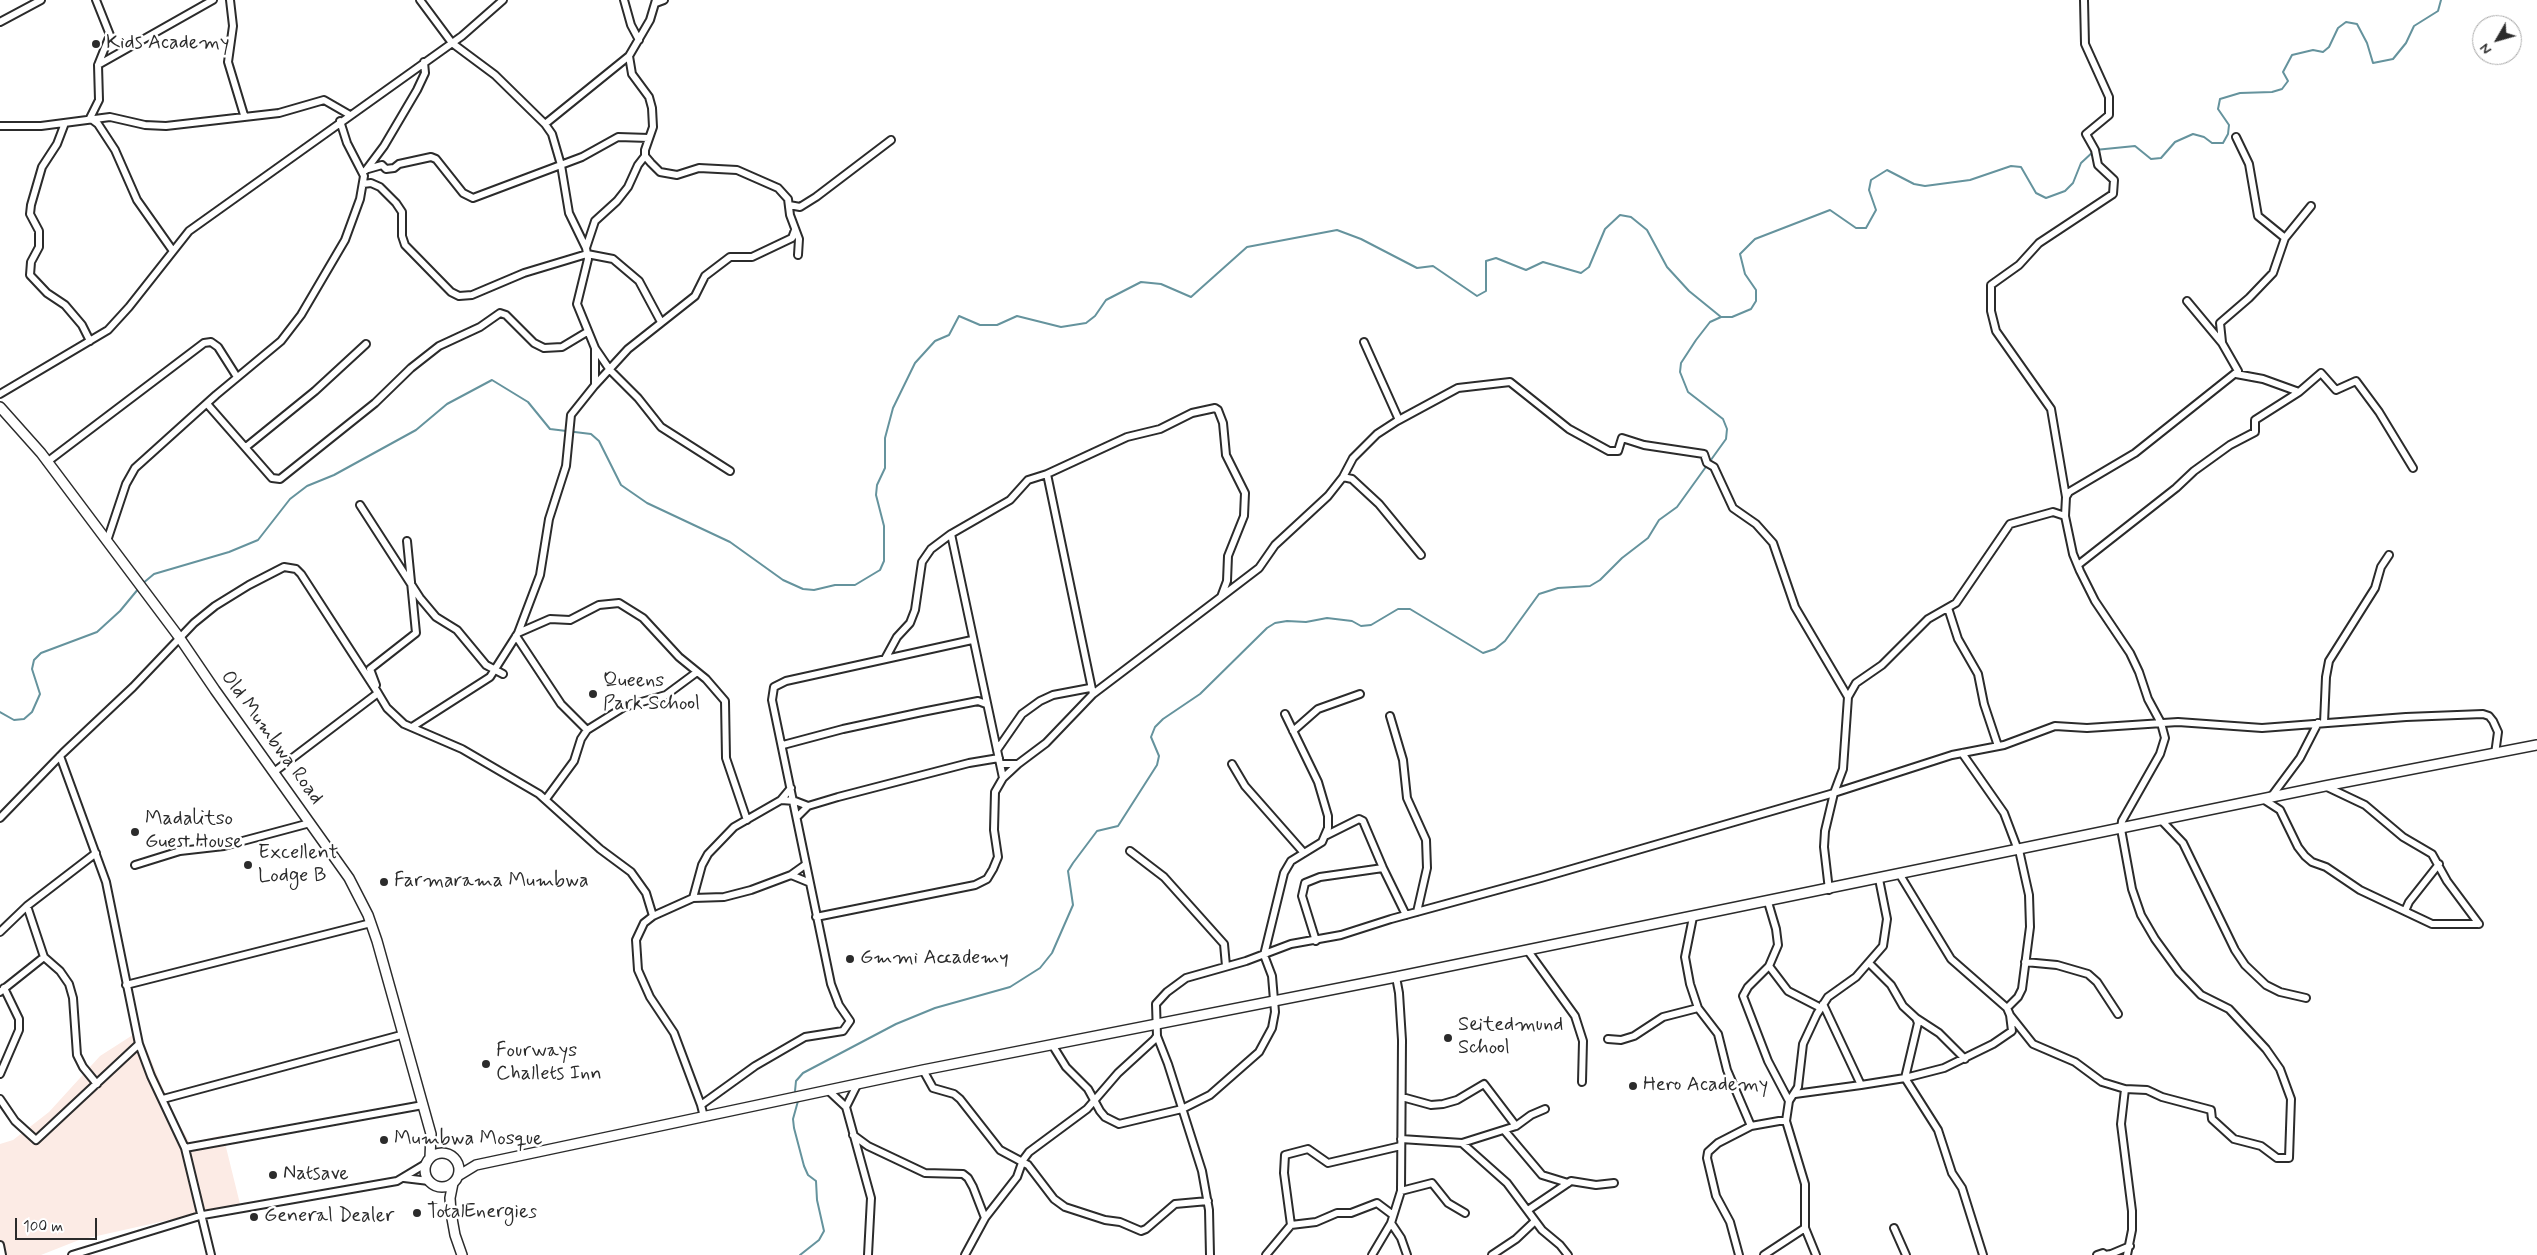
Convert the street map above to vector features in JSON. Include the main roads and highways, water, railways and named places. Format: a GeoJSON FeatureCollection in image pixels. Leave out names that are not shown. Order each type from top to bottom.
{"type":"FeatureCollection","features":[{"type":"Feature","properties":{"kind":"main road","name":"Old Mumbwa Road"},"geometry":{"type":"LineString","coordinates":[[0,407],[47,462],[179,637],[349,878],[371,923],[401,1035],[431,1134]]}},
{"type":"Feature","properties":{"kind":"main road"},"geometry":{"type":"LineString","coordinates":[[433,1184],[448,1186],[476,1165],[923,1070],[1053,1046],[1274,1000],[1396,978],[2325,786],[2537,745]]}},
{"type":"Feature","properties":{"kind":"main road"},"geometry":{"type":"LineString","coordinates":[[431,1134],[459,1167],[450,1198],[455,1235],[462,1255]]}},
{"type":"Feature","properties":{"kind":"main road"},"geometry":{"type":"LineString","coordinates":[[431,1134],[425,1173],[451,1213]]}},
{"type":"Feature","properties":{"kind":"main road"},"geometry":{"type":"LineString","coordinates":[[428,1161],[438,1154],[451,1156],[476,1165]]}},
{"type":"Feature","properties":{"kind":"waterway"},"geometry":{"type":"LineString","coordinates":[[142,584],[154,574],[229,552],[258,540],[290,499],[307,486],[334,475],[416,430],[447,404],[492,380],[528,402],[550,429],[591,434],[599,441],[621,485],[647,503],[730,542],[783,580],[803,589],[814,590],[835,585],[855,585],[880,570],[884,561],[884,526],[876,495],[877,485],[885,468],[885,438],[893,408],[915,363],[935,341],[949,335],[959,316],[980,325],[997,325],[1017,316],[1061,327],[1086,323],[1095,316],[1106,300],[1141,282],[1161,284],[1191,297],[1247,247],[1337,230],[1361,239],[1417,268],[1433,266],[1477,296],[1486,291],[1486,261],[1496,258],[1526,270],[1543,262],[1581,273],[1589,267],[1605,229],[1620,215],[1631,217],[1647,230],[1667,267],[1689,291],[1721,317],[1732,317],[1751,309],[1756,301],[1756,290],[1745,274],[1740,254],[1755,239],[1830,210],[1856,228],[1866,228],[1876,210],[1869,190],[1871,180],[1887,170],[1914,184],[1925,186],[1970,180],[2011,166],[2021,167],[2036,193],[2046,198],[2065,191],[2073,183],[2081,163],[2095,150],[2135,146],[2151,159],[2161,158],[2175,142],[2193,134],[2204,137],[2212,143],[2223,143],[2228,134],[2229,125],[2218,109],[2220,99],[2240,93],[2272,92],[2282,89],[2288,81],[2283,72],[2292,55],[2313,50],[2323,52],[2329,47],[2338,28],[2346,22],[2357,24],[2367,43],[2373,63],[2393,59],[2406,43],[2414,26],[2438,11],[2441,0]]}},
{"type":"Feature","properties":{"kind":"waterway"},"geometry":{"type":"LineString","coordinates":[[795,1091],[796,1081],[803,1073],[896,1024],[935,1008],[1010,987],[1040,968],[1052,953],[1073,905],[1068,871],[1097,831],[1118,826],[1157,765],[1159,756],[1151,737],[1155,727],[1163,719],[1200,694],[1267,628],[1275,623],[1287,621],[1306,622],[1327,618],[1352,621],[1361,626],[1371,625],[1398,609],[1410,609],[1483,653],[1495,649],[1505,641],[1539,594],[1558,588],[1590,586],[1600,580],[1622,558],[1648,538],[1659,520],[1677,507],[1726,439],[1727,429],[1723,419],[1688,392],[1680,372],[1681,363],[1696,340],[1710,322],[1721,317]]}},
{"type":"Feature","properties":{"kind":"waterway"},"geometry":{"type":"LineString","coordinates":[[0,712],[14,720],[24,719],[32,712],[40,694],[32,669],[34,660],[41,653],[97,632],[120,611],[139,588]]}},
{"type":"Feature","properties":{"kind":"waterway"},"geometry":{"type":"LineString","coordinates":[[798,1101],[793,1119],[794,1128],[804,1166],[808,1175],[816,1181],[817,1200],[824,1231],[819,1240],[800,1255]]}},
{"type":"Feature","properties":{"kind":"place","name":"Kids Academy"},"geometry":{"type":"Point","coordinates":[96,44]}},
{"type":"Feature","properties":{"kind":"place","name":"Queens Park School"},"geometry":{"type":"Point","coordinates":[593,694]}},
{"type":"Feature","properties":{"kind":"place","name":"Madalitso Guest House"},"geometry":{"type":"Point","coordinates":[135,832]}},
{"type":"Feature","properties":{"kind":"place","name":"Excellent Lodge B"},"geometry":{"type":"Point","coordinates":[248,865]}},
{"type":"Feature","properties":{"kind":"place","name":"Farmarama Mumbwa"},"geometry":{"type":"Point","coordinates":[384,882]}},
{"type":"Feature","properties":{"kind":"place","name":"Gmmi Accademy"},"geometry":{"type":"Point","coordinates":[850,959]}},
{"type":"Feature","properties":{"kind":"place","name":"Seitedmund School"},"geometry":{"type":"Point","coordinates":[1448,1038]}},
{"type":"Feature","properties":{"kind":"place","name":"Fourways Challets Inn"},"geometry":{"type":"Point","coordinates":[486,1064]}},
{"type":"Feature","properties":{"kind":"place","name":"Hero Academy"},"geometry":{"type":"Point","coordinates":[1633,1086]}},
{"type":"Feature","properties":{"kind":"place","name":"Mumbwa Mosque"},"geometry":{"type":"Point","coordinates":[384,1140]}},
{"type":"Feature","properties":{"kind":"place","name":"Natsave"},"geometry":{"type":"Point","coordinates":[273,1175]}},
{"type":"Feature","properties":{"kind":"place","name":"TotalEnergies"},"geometry":{"type":"Point","coordinates":[417,1213]}},
{"type":"Feature","properties":{"kind":"place","name":"General Dealer"},"geometry":{"type":"Point","coordinates":[254,1217]}}]}
